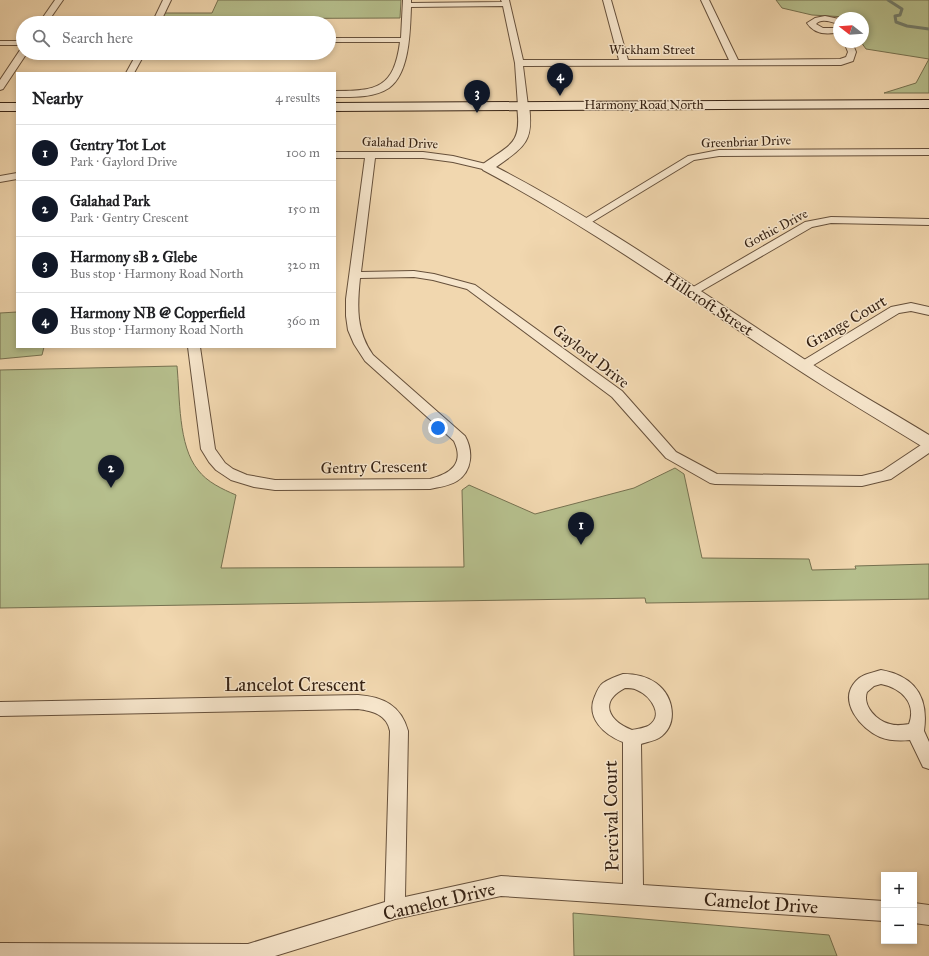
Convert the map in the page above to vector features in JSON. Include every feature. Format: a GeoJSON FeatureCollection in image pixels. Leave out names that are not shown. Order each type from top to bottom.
{"type":"FeatureCollection","features":[{"type":"Feature","properties":{"kind":"main road","name":"Harmony Road North"},"geometry":{"type":"LineString","coordinates":[[336,107],[929,104]]}},
{"type":"Feature","properties":{"kind":"main road"},"geometry":{"type":"LineString","coordinates":[[0,107],[16,107]]}},
{"type":"Feature","properties":{"kind":"street"},"geometry":{"type":"LineString","coordinates":[[48,16],[59,0]]}},
{"type":"Feature","properties":{"kind":"street"},"geometry":{"type":"LineString","coordinates":[[159,16],[167,0]]}},
{"type":"Feature","properties":{"kind":"street"},"geometry":{"type":"LineString","coordinates":[[607,0],[624,62]]}},
{"type":"Feature","properties":{"kind":"street"},"geometry":{"type":"LineString","coordinates":[[705,0],[735,63]]}},
{"type":"Feature","properties":{"kind":"street"},"geometry":{"type":"LineString","coordinates":[[336,94],[371,91],[386,86],[394,77],[402,58],[407,2],[505,2],[519,63],[525,126],[523,134],[512,148],[488,167]]}},
{"type":"Feature","properties":{"kind":"street"},"geometry":{"type":"LineString","coordinates":[[833,21],[825,19],[816,20],[812,23],[814,27],[822,30],[833,31]]}},
{"type":"Feature","properties":{"kind":"street"},"geometry":{"type":"LineString","coordinates":[[336,40],[403,40]]}},
{"type":"Feature","properties":{"kind":"street"},"geometry":{"type":"LineString","coordinates":[[0,43],[16,43]]}},
{"type":"Feature","properties":{"kind":"street","name":"Wickham Street"},"geometry":{"type":"LineString","coordinates":[[519,63],[841,62],[850,59],[852,52],[850,48]]}},
{"type":"Feature","properties":{"kind":"street"},"geometry":{"type":"LineString","coordinates":[[0,87],[18,60]]}},
{"type":"Feature","properties":{"kind":"street"},"geometry":{"type":"LineString","coordinates":[[130,72],[136,60]]}},
{"type":"Feature","properties":{"kind":"street","name":"Greenbriar Drive"},"geometry":{"type":"LineString","coordinates":[[583,223],[691,158],[718,153],[929,152]]}},
{"type":"Feature","properties":{"kind":"street","name":"Galahad Drive"},"geometry":{"type":"LineString","coordinates":[[336,155],[423,155],[453,159],[488,167]]}},
{"type":"Feature","properties":{"kind":"street","name":"Gentry Crescent"},"geometry":{"type":"LineString","coordinates":[[194,348],[208,448],[213,459],[220,468],[231,474],[255,482],[275,485],[430,484],[444,481],[455,475],[461,466],[464,457],[464,448],[460,439],[369,358],[361,347],[354,333],[351,316],[370,155]]}},
{"type":"Feature","properties":{"kind":"street","name":"Hillcroft Street"},"geometry":{"type":"LineString","coordinates":[[488,167],[521,184],[583,223],[692,292],[803,366],[929,445]]}},
{"type":"Feature","properties":{"kind":"street"},"geometry":{"type":"LineString","coordinates":[[0,179],[16,176]]}},
{"type":"Feature","properties":{"kind":"street","name":"Gothic Drive"},"geometry":{"type":"LineString","coordinates":[[692,292],[809,224],[831,220],[929,222]]}},
{"type":"Feature","properties":{"kind":"street","name":"Gaylord Drive"},"geometry":{"type":"LineString","coordinates":[[355,275],[414,274],[471,287],[617,394],[671,455],[715,479],[862,481],[886,475],[929,445]]}},
{"type":"Feature","properties":{"kind":"street","name":"Grange Court"},"geometry":{"type":"LineString","coordinates":[[803,366],[895,310],[911,307],[929,311]]}},
{"type":"Feature","properties":{"kind":"street","name":"Lancelot Crescent"},"geometry":{"type":"LineString","coordinates":[[0,709],[358,702],[372,703],[387,711],[396,719],[399,731],[395,909]]}},
{"type":"Feature","properties":{"kind":"street"},"geometry":{"type":"LineString","coordinates":[[915,731],[929,761]]}},
{"type":"Feature","properties":{"kind":"street","name":"Percival Court"},"geometry":{"type":"LineString","coordinates":[[632,738],[633,894]]}},
{"type":"Feature","properties":{"kind":"street","name":"Camelot Drive"},"geometry":{"type":"LineString","coordinates":[[0,952],[248,954],[395,909],[501,886],[881,911]]}},
{"type":"Feature","properties":{"kind":"street"},"geometry":{"type":"LineString","coordinates":[[917,914],[929,915]]}},
{"type":"Feature","properties":{"kind":"green space"},"geometry":{"type":"Polygon","coordinates":[[[218,0],[401,0],[400,18],[336,18],[336,16],[163,16],[164,13],[212,13],[218,0]]]}},
{"type":"Feature","properties":{"kind":"green space"},"geometry":{"type":"Polygon","coordinates":[[[776,0],[929,0],[929,59],[866,49],[865,48],[869,48],[869,12],[833,12],[833,16],[812,15],[782,8],[776,0]]]}},
{"type":"Feature","properties":{"kind":"green space"},"geometry":{"type":"Polygon","coordinates":[[[929,59],[929,93],[884,93],[916,83],[929,59]]]}},
{"type":"Feature","properties":{"kind":"green space"},"geometry":{"type":"Polygon","coordinates":[[[16,312],[16,348],[44,348],[42,355],[0,359],[0,313],[16,312]]]}},
{"type":"Feature","properties":{"kind":"green space"},"geometry":{"type":"Polygon","coordinates":[[[177,366],[183,435],[191,460],[198,470],[210,482],[236,495],[221,568],[464,567],[462,490],[469,485],[535,514],[634,488],[675,468],[684,474],[702,558],[809,559],[812,570],[856,569],[855,566],[929,564],[929,599],[646,603],[645,598],[0,608],[0,370],[177,366]]]}},
{"type":"Feature","properties":{"kind":"green space"},"geometry":{"type":"Polygon","coordinates":[[[573,913],[829,935],[837,956],[574,956],[573,913]]]}},
{"type":"Feature","properties":{"kind":"waterway"},"geometry":{"type":"LineString","coordinates":[[888,0],[902,9],[900,15],[895,16],[896,22],[907,26],[929,29]]}},
{"type":"Feature","properties":{"kind":"place","name":"Harmony NB @ Copperfield"},"geometry":{"type":"Point","coordinates":[560,96]}},
{"type":"Feature","properties":{"kind":"place","name":"Harmony sB 2 Glebe"},"geometry":{"type":"Point","coordinates":[477,113]}},
{"type":"Feature","properties":{"kind":"place","name":"Galahad Park"},"geometry":{"type":"Point","coordinates":[111,488]}},
{"type":"Feature","properties":{"kind":"place","name":"Gentry Tot Lot"},"geometry":{"type":"Point","coordinates":[581,545]}}]}
